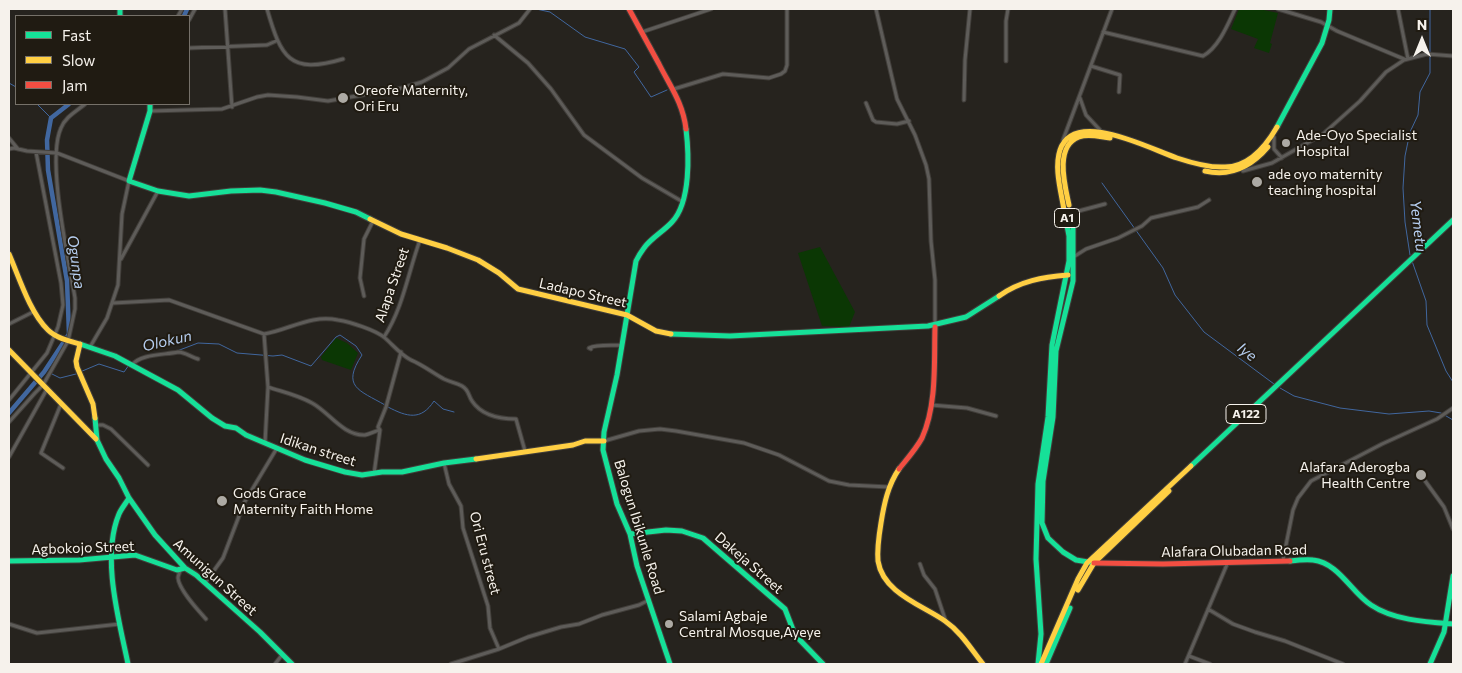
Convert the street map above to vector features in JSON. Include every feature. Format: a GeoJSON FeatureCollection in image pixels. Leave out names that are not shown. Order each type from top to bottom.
{"type":"FeatureCollection","features":[{"type":"Feature","properties":{"kind":"main road","name":"Balogun Ibikunle Road"},"geometry":{"type":"LineString","coordinates":[[629,9],[674,89],[685,120],[688,145],[686,190],[679,213],[639,254],[633,273],[622,345],[604,432],[603,450],[617,504],[630,534],[637,566],[670,664]]}},
{"type":"Feature","properties":{"kind":"main road","name":"A1"},"geometry":{"type":"LineString","coordinates":[[1053,357],[1072,281],[1075,256],[1071,213],[1063,166],[1066,150],[1073,139],[1087,135],[1103,136],[1212,168],[1229,168],[1249,160],[1257,154],[1271,135],[1321,44],[1330,27],[1330,9]]}},
{"type":"Feature","properties":{"kind":"main road","name":"A1"},"geometry":{"type":"LineString","coordinates":[[1040,664],[1042,641],[1036,553],[1040,491],[1053,417],[1054,333],[1070,262],[1069,233],[1059,172],[1059,155],[1062,146],[1071,135],[1078,132],[1085,130],[1103,132],[1210,172],[1224,174],[1235,172],[1256,160],[1268,148],[1327,41],[1334,9]]}},
{"type":"Feature","properties":{"kind":"main road"},"geometry":{"type":"LineString","coordinates":[[129,181],[150,111],[150,105]]}},
{"type":"Feature","properties":{"kind":"main road","name":"Ladapo Street"},"geometry":{"type":"LineString","coordinates":[[129,181],[158,192],[188,196],[245,190],[276,192],[356,212],[401,234],[478,260],[499,273],[518,289],[634,317],[648,328],[666,334],[749,336],[832,330],[934,327],[972,316],[1005,292],[1023,283],[1039,278],[1068,275]]}},
{"type":"Feature","properties":{"kind":"main road","name":"A122"},"geometry":{"type":"LineString","coordinates":[[1441,234],[1453,220]]}},
{"type":"Feature","properties":{"kind":"main road","name":"A122"},"geometry":{"type":"LineString","coordinates":[[1090,563],[1453,224]]}},
{"type":"Feature","properties":{"kind":"main road"},"geometry":{"type":"LineString","coordinates":[[9,254],[10,261],[47,329],[68,341],[80,344]]}},
{"type":"Feature","properties":{"kind":"main road"},"geometry":{"type":"LineString","coordinates":[[934,327],[934,386],[931,405],[922,438],[893,478],[889,487],[878,555],[882,574],[890,584],[910,601],[946,622],[983,664]]}},
{"type":"Feature","properties":{"kind":"main road","name":"Idikan street"},"geometry":{"type":"LineString","coordinates":[[80,344],[115,356],[178,390],[221,424],[236,428],[242,434],[305,460],[345,472],[362,475],[402,472],[574,445],[585,441],[604,442]]}},
{"type":"Feature","properties":{"kind":"main road","name":"Amunigun Street"},"geometry":{"type":"LineString","coordinates":[[80,344],[76,361],[79,373],[93,404],[97,440],[129,498],[155,535],[183,569],[205,584],[292,664]]}},
{"type":"Feature","properties":{"kind":"main road"},"geometry":{"type":"LineString","coordinates":[[9,351],[97,440]]}},
{"type":"Feature","properties":{"kind":"main road","name":"A1"},"geometry":{"type":"LineString","coordinates":[[1040,491],[1042,523],[1048,538],[1069,556],[1090,563],[1078,579],[1040,664]]}},
{"type":"Feature","properties":{"kind":"main road"},"geometry":{"type":"LineString","coordinates":[[128,664],[114,590],[111,558],[120,511],[129,498]]}},
{"type":"Feature","properties":{"kind":"main road","name":"Dakeja Street"},"geometry":{"type":"LineString","coordinates":[[630,534],[666,530],[682,531],[703,538],[785,609],[796,635],[823,664]]}},
{"type":"Feature","properties":{"kind":"main road","name":"Agbokojo Street"},"geometry":{"type":"LineString","coordinates":[[9,561],[79,560],[135,555],[162,566],[183,569]]}},
{"type":"Feature","properties":{"kind":"main road","name":"Alafara Olubadan Road"},"geometry":{"type":"LineString","coordinates":[[1090,563],[1163,564],[1283,560],[1322,562],[1337,572],[1363,597],[1378,608],[1402,616],[1453,624]]}},
{"type":"Feature","properties":{"kind":"main road"},"geometry":{"type":"LineString","coordinates":[[1046,664],[1090,563]]}},
{"type":"Feature","properties":{"kind":"main road"},"geometry":{"type":"LineString","coordinates":[[1430,664],[1442,643],[1447,624],[1453,576]]}},
{"type":"Feature","properties":{"kind":"street"},"geometry":{"type":"LineString","coordinates":[[225,9],[232,107]]}},
{"type":"Feature","properties":{"kind":"street"},"geometry":{"type":"LineString","coordinates":[[267,9],[276,42],[296,63],[303,65],[329,63],[343,59]]}},
{"type":"Feature","properties":{"kind":"street"},"geometry":{"type":"LineString","coordinates":[[150,111],[222,109],[257,97],[268,96],[328,101],[402,88],[434,76],[448,68],[469,49],[519,23],[529,9]]}},
{"type":"Feature","properties":{"kind":"street"},"geometry":{"type":"LineString","coordinates":[[642,32],[712,9]]}},
{"type":"Feature","properties":{"kind":"street"},"geometry":{"type":"LineString","coordinates":[[674,89],[723,74],[768,78],[781,74],[787,65],[787,9]]}},
{"type":"Feature","properties":{"kind":"street"},"geometry":{"type":"LineString","coordinates":[[876,9],[897,99],[909,121],[926,165],[929,179],[931,241],[935,280],[934,327]]}},
{"type":"Feature","properties":{"kind":"street"},"geometry":{"type":"LineString","coordinates":[[964,100],[964,60],[970,9]]}},
{"type":"Feature","properties":{"kind":"street"},"geometry":{"type":"LineString","coordinates":[[1006,61],[1005,35],[1008,9]]}},
{"type":"Feature","properties":{"kind":"street"},"geometry":{"type":"LineString","coordinates":[[1062,146],[1066,129],[1080,97],[1112,9]]}},
{"type":"Feature","properties":{"kind":"street"},"geometry":{"type":"LineString","coordinates":[[1103,32],[1203,56],[1212,48],[1226,28],[1235,9]]}},
{"type":"Feature","properties":{"kind":"street"},"geometry":{"type":"LineString","coordinates":[[1278,9],[1330,27],[1406,59]]}},
{"type":"Feature","properties":{"kind":"street"},"geometry":{"type":"LineString","coordinates":[[1398,9],[1406,59]]}},
{"type":"Feature","properties":{"kind":"street"},"geometry":{"type":"LineString","coordinates":[[494,35],[528,63],[551,90],[584,135],[642,178],[683,202]]}},
{"type":"Feature","properties":{"kind":"street"},"geometry":{"type":"LineString","coordinates":[[190,48],[267,45],[276,42]]}},
{"type":"Feature","properties":{"kind":"street"},"geometry":{"type":"LineString","coordinates":[[1235,172],[1262,167],[1283,158],[1323,134],[1360,100],[1386,72],[1406,59],[1426,54],[1453,56]]}},
{"type":"Feature","properties":{"kind":"street"},"geometry":{"type":"LineString","coordinates":[[1091,66],[1120,75],[1119,92]]}},
{"type":"Feature","properties":{"kind":"street"},"geometry":{"type":"LineString","coordinates":[[1080,97],[1083,109],[1089,120],[1103,132]]}},
{"type":"Feature","properties":{"kind":"street"},"geometry":{"type":"LineString","coordinates":[[866,103],[873,120],[876,122],[897,124],[909,121]]}},
{"type":"Feature","properties":{"kind":"street"},"geometry":{"type":"LineString","coordinates":[[9,457],[43,385],[68,341],[76,310],[76,298],[58,188],[55,152],[60,128],[67,119],[84,105]]}},
{"type":"Feature","properties":{"kind":"street"},"geometry":{"type":"LineString","coordinates":[[1274,137],[1274,149],[1283,158]]}},
{"type":"Feature","properties":{"kind":"street"},"geometry":{"type":"LineString","coordinates":[[9,138],[18,149]]}},
{"type":"Feature","properties":{"kind":"street"},"geometry":{"type":"LineString","coordinates":[[9,149],[55,152],[129,181],[122,214],[118,285],[107,318],[90,347]]}},
{"type":"Feature","properties":{"kind":"street"},"geometry":{"type":"LineString","coordinates":[[9,400],[32,374],[47,353],[56,335],[62,312],[63,298],[37,152]]}},
{"type":"Feature","properties":{"kind":"street"},"geometry":{"type":"LineString","coordinates":[[120,261],[158,192]]}},
{"type":"Feature","properties":{"kind":"street"},"geometry":{"type":"LineString","coordinates":[[1075,256],[1086,249],[1118,238],[1142,226],[1151,218],[1198,207],[1209,200]]}},
{"type":"Feature","properties":{"kind":"street"},"geometry":{"type":"LineString","coordinates":[[1071,213],[1105,204]]}},
{"type":"Feature","properties":{"kind":"street"},"geometry":{"type":"LineString","coordinates":[[364,296],[360,278],[364,239],[373,221]]}},
{"type":"Feature","properties":{"kind":"street","name":"Alapa Street"},"geometry":{"type":"LineString","coordinates":[[384,337],[394,321],[420,240]]}},
{"type":"Feature","properties":{"kind":"street"},"geometry":{"type":"LineString","coordinates":[[113,302],[169,300],[264,334],[308,320],[330,319],[346,322],[384,337],[410,359],[446,380],[461,385],[469,392],[472,400],[489,415],[505,419],[516,419],[525,452]]}},
{"type":"Feature","properties":{"kind":"street"},"geometry":{"type":"LineString","coordinates":[[9,324],[36,311]]}},
{"type":"Feature","properties":{"kind":"street"},"geometry":{"type":"LineString","coordinates":[[264,334],[268,387],[265,443]]}},
{"type":"Feature","properties":{"kind":"street"},"geometry":{"type":"LineString","coordinates":[[591,349],[589,348],[596,345],[605,347],[622,345]]}},
{"type":"Feature","properties":{"kind":"street"},"geometry":{"type":"LineString","coordinates":[[131,364],[148,356],[178,352],[198,359]]}},
{"type":"Feature","properties":{"kind":"street"},"geometry":{"type":"LineString","coordinates":[[374,474],[380,430],[378,427],[401,352]]}},
{"type":"Feature","properties":{"kind":"street"},"geometry":{"type":"LineString","coordinates":[[9,422],[43,385]]}},
{"type":"Feature","properties":{"kind":"street"},"geometry":{"type":"LineString","coordinates":[[268,387],[285,391],[312,403],[354,433],[363,435],[380,430]]}},
{"type":"Feature","properties":{"kind":"street"},"geometry":{"type":"LineString","coordinates":[[61,404],[41,453],[63,468]]}},
{"type":"Feature","properties":{"kind":"street"},"geometry":{"type":"LineString","coordinates":[[931,405],[967,408],[996,416]]}},
{"type":"Feature","properties":{"kind":"street"},"geometry":{"type":"LineString","coordinates":[[1283,560],[1298,498],[1310,481],[1437,419],[1453,408]]}},
{"type":"Feature","properties":{"kind":"street"},"geometry":{"type":"LineString","coordinates":[[95,425],[103,425],[111,430],[148,465]]}},
{"type":"Feature","properties":{"kind":"street"},"geometry":{"type":"LineString","coordinates":[[604,442],[639,431],[660,429],[676,431],[744,442],[779,455],[829,481],[848,485],[889,487]]}},
{"type":"Feature","properties":{"kind":"street"},"geometry":{"type":"LineString","coordinates":[[205,584],[223,558],[244,503],[277,448]]}},
{"type":"Feature","properties":{"kind":"street","name":"Ori Eru street"},"geometry":{"type":"LineString","coordinates":[[444,464],[449,484],[460,506],[463,528],[488,606],[490,628],[499,649]]}},
{"type":"Feature","properties":{"kind":"street"},"geometry":{"type":"LineString","coordinates":[[1423,478],[1444,507],[1453,529]]}},
{"type":"Feature","properties":{"kind":"street"},"geometry":{"type":"LineString","coordinates":[[1185,664],[1228,562]]}},
{"type":"Feature","properties":{"kind":"street"},"geometry":{"type":"LineString","coordinates":[[920,564],[924,575],[935,589],[946,622]]}},
{"type":"Feature","properties":{"kind":"street"},"geometry":{"type":"LineString","coordinates":[[183,569],[178,578],[182,587],[206,619]]}},
{"type":"Feature","properties":{"kind":"street"},"geometry":{"type":"LineString","coordinates":[[451,664],[499,649],[528,637],[561,627],[579,624],[602,615],[640,605],[649,601],[649,597]]}},
{"type":"Feature","properties":{"kind":"street"},"geometry":{"type":"LineString","coordinates":[[1208,609],[1233,624],[1285,641],[1343,664]]}},
{"type":"Feature","properties":{"kind":"street"},"geometry":{"type":"LineString","coordinates":[[9,624],[37,632],[120,624]]}},
{"type":"Feature","properties":{"kind":"street"},"geometry":{"type":"LineString","coordinates":[[275,664],[283,654]]}},
{"type":"Feature","properties":{"kind":"street"},"geometry":{"type":"LineString","coordinates":[[1190,656],[1210,664]]}},
{"type":"Feature","properties":{"kind":"green space"},"geometry":{"type":"Polygon","coordinates":[[[1239,9],[1259,9],[1278,13],[1269,53],[1254,48],[1258,39],[1231,29],[1239,9]]]}},
{"type":"Feature","properties":{"kind":"green space"},"geometry":{"type":"Polygon","coordinates":[[[820,247],[855,312],[849,327],[822,326],[798,253],[820,247]]]}},
{"type":"Feature","properties":{"kind":"green space"},"geometry":{"type":"Polygon","coordinates":[[[336,338],[347,343],[358,353],[351,370],[322,360],[321,357],[336,338]]]}},
{"type":"Feature","properties":{"kind":"waterway","name":"Ogunpa"},"geometry":{"type":"LineString","coordinates":[[184,15],[187,9]]}},
{"type":"Feature","properties":{"kind":"waterway"},"geometry":{"type":"LineString","coordinates":[[536,9],[550,12],[585,37],[625,49],[639,67],[634,72],[651,97],[667,90]]}},
{"type":"Feature","properties":{"kind":"waterway","name":"Yemetu"},"geometry":{"type":"LineString","coordinates":[[1410,255],[1405,222],[1403,188],[1405,156],[1410,132],[1418,115],[1420,92],[1430,73],[1430,9]]}},
{"type":"Feature","properties":{"kind":"waterway"},"geometry":{"type":"LineString","coordinates":[[9,83],[15,86]]}},
{"type":"Feature","properties":{"kind":"waterway"},"geometry":{"type":"LineString","coordinates":[[38,105],[51,118]]}},
{"type":"Feature","properties":{"kind":"waterway","name":"Ogunpa"},"geometry":{"type":"LineString","coordinates":[[9,413],[44,372],[69,334],[67,281],[48,170],[47,140],[51,118],[68,105]]}},
{"type":"Feature","properties":{"kind":"waterway","name":"Iye"},"geometry":{"type":"LineString","coordinates":[[1102,183],[1163,268],[1175,295],[1204,332],[1274,384]]}},
{"type":"Feature","properties":{"kind":"waterway","name":"Yemetu"},"geometry":{"type":"LineString","coordinates":[[1412,261],[1426,301],[1427,325],[1446,371],[1453,382]]}},
{"type":"Feature","properties":{"kind":"waterway","name":"Olokun"},"geometry":{"type":"LineString","coordinates":[[177,351],[198,343],[219,344],[237,353],[282,355],[311,366],[336,337],[340,335],[356,346],[362,355],[353,374],[353,381],[356,386],[385,405]]}},
{"type":"Feature","properties":{"kind":"waterway","name":"Olokun"},"geometry":{"type":"LineString","coordinates":[[80,372],[99,364],[124,372],[129,365]]}},
{"type":"Feature","properties":{"kind":"waterway","name":"Olokun"},"geometry":{"type":"LineString","coordinates":[[52,374],[60,378],[76,374]]}},
{"type":"Feature","properties":{"kind":"waterway","name":"Iye"},"geometry":{"type":"LineString","coordinates":[[1280,388],[1294,396],[1340,408],[1389,414],[1429,411],[1441,413],[1453,420]]}},
{"type":"Feature","properties":{"kind":"waterway","name":"Olokun"},"geometry":{"type":"LineString","coordinates":[[388,407],[407,415],[413,415],[424,412],[434,401],[443,409],[454,412]]}},
{"type":"Feature","properties":{"kind":"traffic: fast"},"geometry":{"type":"LineString","coordinates":[[120,9],[120,15]]}},
{"type":"Feature","properties":{"kind":"traffic: fast"},"geometry":{"type":"LineString","coordinates":[[1277,127],[1322,43],[1329,20],[1330,9]]}},
{"type":"Feature","properties":{"kind":"traffic: fast"},"geometry":{"type":"LineString","coordinates":[[150,105],[150,111],[129,181],[158,191],[189,196],[231,191],[260,190],[276,192],[325,203],[356,212],[370,219]]}},
{"type":"Feature","properties":{"kind":"traffic: fast"},"geometry":{"type":"LineString","coordinates":[[670,664],[637,566],[630,534],[617,504],[603,450],[604,432],[617,375],[636,261],[647,244],[672,222],[683,203],[688,164],[686,129]]}},
{"type":"Feature","properties":{"kind":"traffic: fast"},"geometry":{"type":"LineString","coordinates":[[1038,664],[1041,634],[1036,559],[1038,484],[1048,417],[1052,345],[1069,261],[1069,236],[1064,210]]}},
{"type":"Feature","properties":{"kind":"traffic: fast"},"geometry":{"type":"LineString","coordinates":[[1191,466],[1453,220]]}},
{"type":"Feature","properties":{"kind":"traffic: fast"},"geometry":{"type":"LineString","coordinates":[[1073,227],[1073,281],[1056,351],[1053,417],[1043,481],[1042,523],[1048,538],[1063,552],[1076,560],[1094,563]]}},
{"type":"Feature","properties":{"kind":"traffic: fast"},"geometry":{"type":"LineString","coordinates":[[671,334],[730,336],[928,326],[966,317],[999,296]]}},
{"type":"Feature","properties":{"kind":"traffic: fast"},"geometry":{"type":"LineString","coordinates":[[80,344],[115,356],[178,390],[212,418],[225,426],[236,428],[246,435],[305,460],[345,472],[362,475],[402,472],[444,463],[476,459]]}},
{"type":"Feature","properties":{"kind":"traffic: fast"},"geometry":{"type":"LineString","coordinates":[[95,418],[97,440],[106,459],[119,478],[129,498],[155,535],[185,568],[196,575],[260,632],[292,664]]}},
{"type":"Feature","properties":{"kind":"traffic: fast"},"geometry":{"type":"LineString","coordinates":[[128,664],[113,589],[112,549],[114,531],[119,514],[129,498]]}},
{"type":"Feature","properties":{"kind":"traffic: fast"},"geometry":{"type":"LineString","coordinates":[[630,534],[666,530],[682,531],[703,538],[785,609],[795,635],[823,664]]}},
{"type":"Feature","properties":{"kind":"traffic: fast"},"geometry":{"type":"LineString","coordinates":[[9,561],[79,560],[135,555],[177,570],[185,568]]}},
{"type":"Feature","properties":{"kind":"traffic: fast"},"geometry":{"type":"LineString","coordinates":[[1290,561],[1313,560],[1330,566],[1371,605],[1389,614],[1410,619],[1453,624]]}},
{"type":"Feature","properties":{"kind":"traffic: fast"},"geometry":{"type":"LineString","coordinates":[[1430,664],[1444,632],[1453,576]]}},
{"type":"Feature","properties":{"kind":"traffic: fast"},"geometry":{"type":"LineString","coordinates":[[1046,664],[1070,608]]}},
{"type":"Feature","properties":{"kind":"traffic: slow"},"geometry":{"type":"LineString","coordinates":[[1064,210],[1059,180],[1058,157],[1068,138],[1080,132],[1114,135],[1189,162],[1225,167],[1242,163],[1256,154],[1277,127]]}},
{"type":"Feature","properties":{"kind":"traffic: slow"},"geometry":{"type":"LineString","coordinates":[[1069,205],[1063,167],[1066,149],[1071,142],[1079,137],[1091,135],[1110,138]]}},
{"type":"Feature","properties":{"kind":"traffic: slow"},"geometry":{"type":"LineString","coordinates":[[1205,171],[1223,173],[1240,169],[1255,160],[1268,147]]}},
{"type":"Feature","properties":{"kind":"traffic: slow"},"geometry":{"type":"LineString","coordinates":[[370,219],[401,234],[478,260],[499,273],[518,289],[627,315],[656,331],[671,334]]}},
{"type":"Feature","properties":{"kind":"traffic: slow"},"geometry":{"type":"LineString","coordinates":[[9,254],[26,294],[42,323],[55,335],[80,344],[76,361],[77,367],[93,404],[95,418]]}},
{"type":"Feature","properties":{"kind":"traffic: slow"},"geometry":{"type":"LineString","coordinates":[[999,296],[1015,287],[1032,281],[1068,275]]}},
{"type":"Feature","properties":{"kind":"traffic: slow"},"geometry":{"type":"LineString","coordinates":[[9,350],[96,439]]}},
{"type":"Feature","properties":{"kind":"traffic: slow"},"geometry":{"type":"LineString","coordinates":[[476,459],[573,445],[585,441],[604,441]]}},
{"type":"Feature","properties":{"kind":"traffic: slow"},"geometry":{"type":"LineString","coordinates":[[1041,664],[1078,579],[1087,563],[1191,466]]}},
{"type":"Feature","properties":{"kind":"traffic: slow"},"geometry":{"type":"LineString","coordinates":[[899,469],[889,488],[882,516],[878,552],[881,572],[895,590],[951,625],[983,664]]}},
{"type":"Feature","properties":{"kind":"traffic: slow"},"geometry":{"type":"LineString","coordinates":[[1078,590],[1094,563],[1169,491]]}},
{"type":"Feature","properties":{"kind":"traffic: jam"},"geometry":{"type":"LineString","coordinates":[[629,9],[676,95],[686,129]]}},
{"type":"Feature","properties":{"kind":"traffic: jam"},"geometry":{"type":"LineString","coordinates":[[899,469],[920,442],[927,425],[934,383],[935,327]]}},
{"type":"Feature","properties":{"kind":"traffic: jam"},"geometry":{"type":"LineString","coordinates":[[1094,563],[1163,564],[1290,561]]}},
{"type":"Feature","properties":{"kind":"place","name":"Oreofe Maternity, Ori Eru"},"geometry":{"type":"Point","coordinates":[343,98]}},
{"type":"Feature","properties":{"kind":"place","name":"Ade-Oyo Specialist Hospital"},"geometry":{"type":"Point","coordinates":[1286,143]}},
{"type":"Feature","properties":{"kind":"place","name":"ade oyo maternity teaching hospital"},"geometry":{"type":"Point","coordinates":[1257,182]}},
{"type":"Feature","properties":{"kind":"place","name":"Alafara Aderogba Health Centre"},"geometry":{"type":"Point","coordinates":[1421,475]}},
{"type":"Feature","properties":{"kind":"place","name":"Gods Grace Maternity Faith Home"},"geometry":{"type":"Point","coordinates":[222,501]}},
{"type":"Feature","properties":{"kind":"place","name":"Salami Agbaje Central Mosque,Ayeye"},"geometry":{"type":"Point","coordinates":[669,624]}}]}
